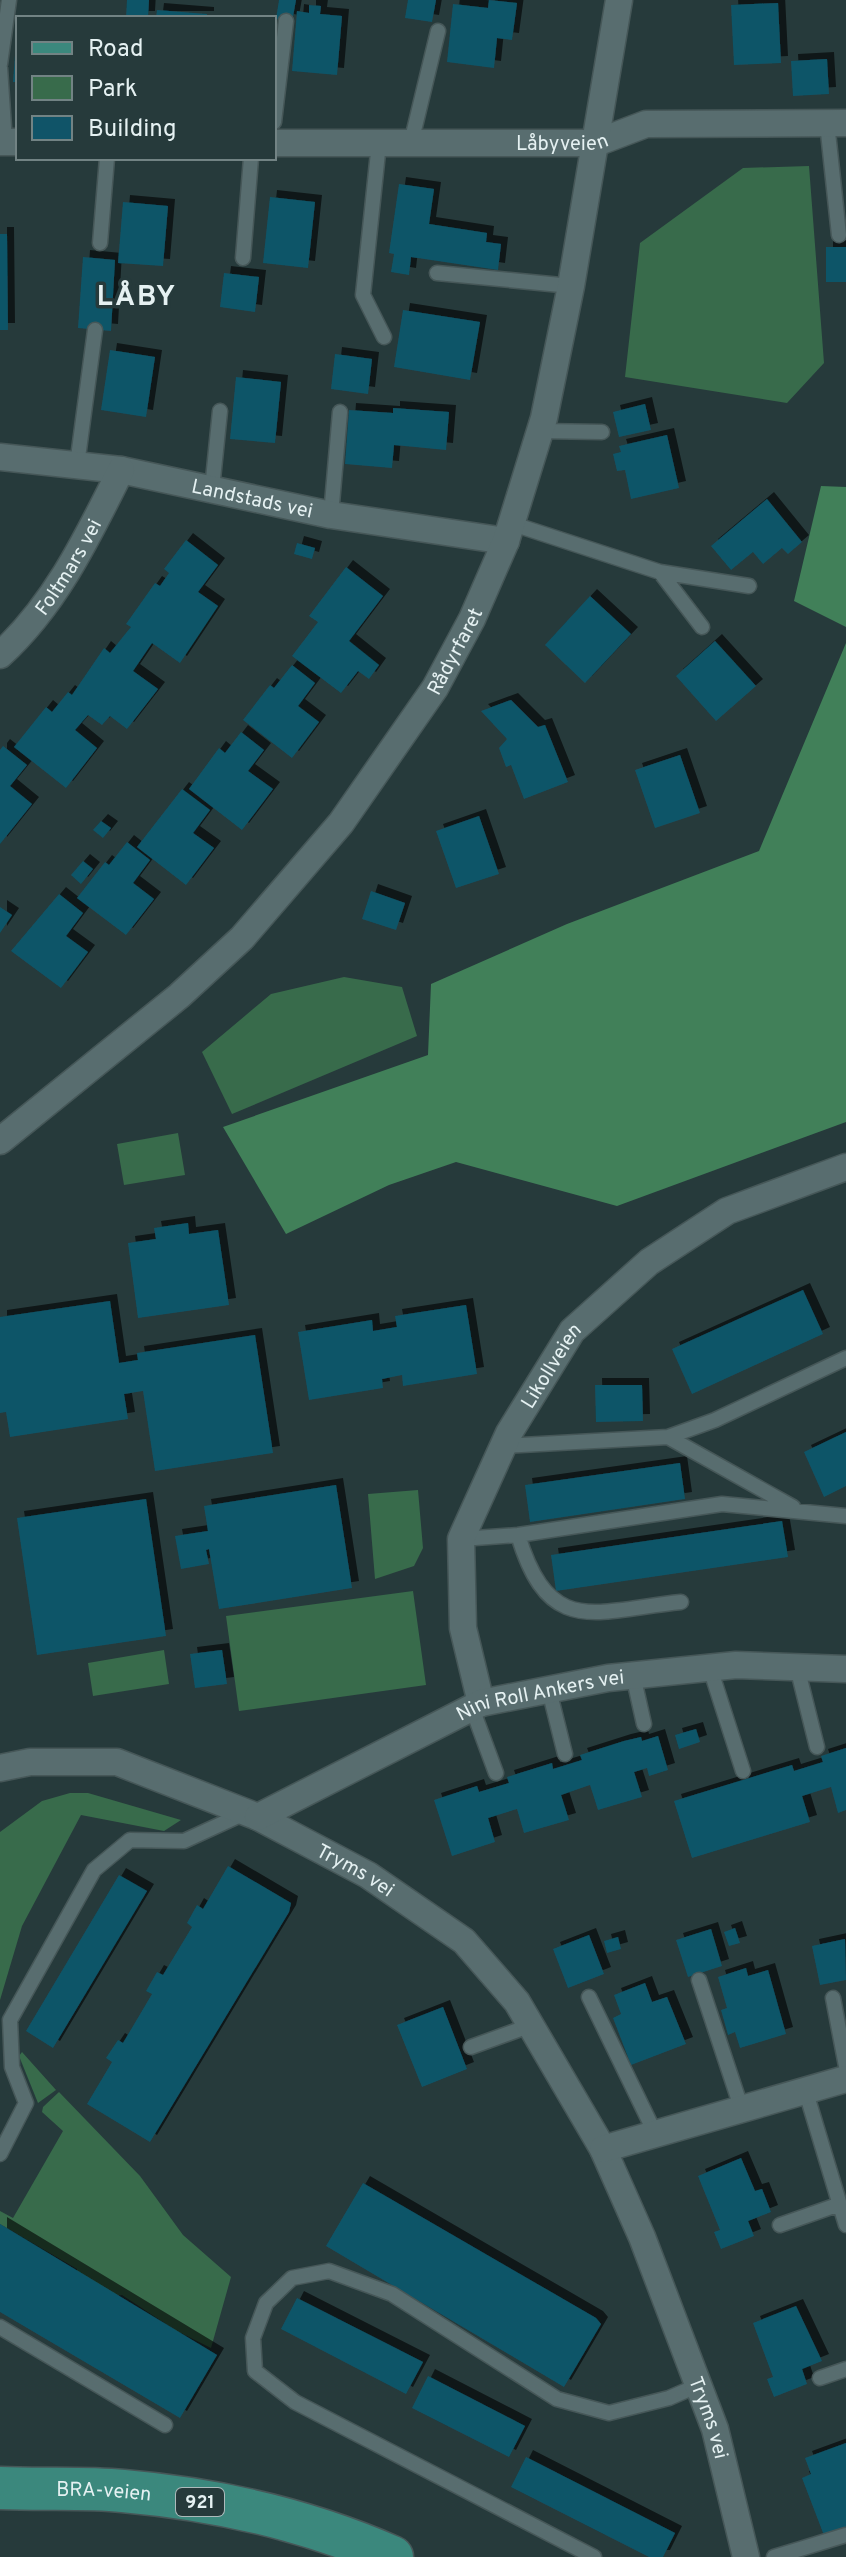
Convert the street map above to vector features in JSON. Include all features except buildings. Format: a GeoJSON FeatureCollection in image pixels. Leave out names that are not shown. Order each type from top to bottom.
{"type":"FeatureCollection","features":[{"type":"Feature","properties":{"kind":"main road","name":"BRA-veien"},"geometry":{"type":"LineString","coordinates":[[0,2488],[123,2491],[238,2508],[344,2536],[392,2557]]}},
{"type":"Feature","properties":{"kind":"street","name":"Rådyrfaret"},"geometry":{"type":"LineString","coordinates":[[0,1141],[179,996],[242,938],[341,823],[435,688],[472,619],[510,533],[540,431],[571,286],[619,0]]}},
{"type":"Feature","properties":{"kind":"street","name":"Låbyveien"},"geometry":{"type":"LineString","coordinates":[[276,143],[596,143],[646,124],[837,123]]}},
{"type":"Feature","properties":{"kind":"street","name":"Landstads vei"},"geometry":{"type":"LineString","coordinates":[[0,457],[121,470],[331,515],[510,533]]}},
{"type":"Feature","properties":{"kind":"street","name":"Foltmars vei"},"geometry":{"type":"LineString","coordinates":[[0,655],[57,589],[77,558],[121,470]]}},
{"type":"Feature","properties":{"kind":"street","name":"Likollveien"},"geometry":{"type":"LineString","coordinates":[[477,1705],[463,1628],[461,1539],[509,1433],[572,1331],[649,1262],[727,1211],[846,1167]]}},
{"type":"Feature","properties":{"kind":"street","name":"Nini Roll Ankers vei"},"geometry":{"type":"LineString","coordinates":[[252,1815],[477,1705],[633,1675],[710,1668],[846,1669]]}},
{"type":"Feature","properties":{"kind":"street","name":"Tryms vei"},"geometry":{"type":"LineString","coordinates":[[0,1768],[30,1762],[117,1762],[252,1815],[368,1875],[464,1941],[517,2002],[603,2149],[642,2237],[715,2429],[746,2557]]}},
{"type":"Feature","properties":{"kind":"street"},"geometry":{"type":"LineString","coordinates":[[603,2149],[846,2079]]}},
{"type":"Feature","properties":{"kind":"lane"},"geometry":{"type":"LineString","coordinates":[[8,142],[0,66],[9,0]]}},
{"type":"Feature","properties":{"kind":"lane"},"geometry":{"type":"LineString","coordinates":[[276,105],[286,21]]}},
{"type":"Feature","properties":{"kind":"lane"},"geometry":{"type":"LineString","coordinates":[[411,143],[438,31]]}},
{"type":"Feature","properties":{"kind":"lane"},"geometry":{"type":"LineString","coordinates":[[837,123],[839,235]]}},
{"type":"Feature","properties":{"kind":"lane"},"geometry":{"type":"LineString","coordinates":[[379,143],[363,295],[384,337]]}},
{"type":"Feature","properties":{"kind":"lane"},"geometry":{"type":"LineString","coordinates":[[100,243],[107,160]]}},
{"type":"Feature","properties":{"kind":"lane"},"geometry":{"type":"LineString","coordinates":[[243,258],[251,160]]}},
{"type":"Feature","properties":{"kind":"lane"},"geometry":{"type":"LineString","coordinates":[[437,273],[571,286]]}},
{"type":"Feature","properties":{"kind":"lane"},"geometry":{"type":"LineString","coordinates":[[77,465],[95,330]]}},
{"type":"Feature","properties":{"kind":"lane"},"geometry":{"type":"LineString","coordinates":[[212,489],[220,411]]}},
{"type":"Feature","properties":{"kind":"lane"},"geometry":{"type":"LineString","coordinates":[[331,515],[340,412]]}},
{"type":"Feature","properties":{"kind":"lane"},"geometry":{"type":"LineString","coordinates":[[540,431],[602,432]]}},
{"type":"Feature","properties":{"kind":"lane"},"geometry":{"type":"LineString","coordinates":[[510,533],[660,572],[749,586]]}},
{"type":"Feature","properties":{"kind":"lane"},"geometry":{"type":"LineString","coordinates":[[660,572],[702,627]]}},
{"type":"Feature","properties":{"kind":"lane"},"geometry":{"type":"LineString","coordinates":[[505,1446],[668,1437],[715,1420],[846,1358]]}},
{"type":"Feature","properties":{"kind":"lane"},"geometry":{"type":"LineString","coordinates":[[668,1437],[797,1509]]}},
{"type":"Feature","properties":{"kind":"lane"},"geometry":{"type":"LineString","coordinates":[[461,1539],[518,1535],[722,1504],[797,1509],[835,1518],[846,1516]]}},
{"type":"Feature","properties":{"kind":"lane"},"geometry":{"type":"LineString","coordinates":[[518,1535],[529,1573],[550,1600],[581,1613],[681,1602]]}},
{"type":"Feature","properties":{"kind":"lane"},"geometry":{"type":"LineString","coordinates":[[797,1667],[817,1747]]}},
{"type":"Feature","properties":{"kind":"lane"},"geometry":{"type":"LineString","coordinates":[[710,1668],[743,1771]]}},
{"type":"Feature","properties":{"kind":"lane"},"geometry":{"type":"LineString","coordinates":[[633,1675],[644,1724]]}},
{"type":"Feature","properties":{"kind":"lane"},"geometry":{"type":"LineString","coordinates":[[549,1690],[565,1754]]}},
{"type":"Feature","properties":{"kind":"lane"},"geometry":{"type":"LineString","coordinates":[[477,1705],[496,1773]]}},
{"type":"Feature","properties":{"kind":"lane"},"geometry":{"type":"LineString","coordinates":[[0,2154],[26,2103],[12,2067],[10,2020],[94,1870],[130,1840],[184,1841],[252,1815]]}},
{"type":"Feature","properties":{"kind":"lane"},"geometry":{"type":"LineString","coordinates":[[699,1980],[741,2107]]}},
{"type":"Feature","properties":{"kind":"lane"},"geometry":{"type":"LineString","coordinates":[[589,1997],[655,2133]]}},
{"type":"Feature","properties":{"kind":"lane"},"geometry":{"type":"LineString","coordinates":[[833,1998],[846,2066]]}},
{"type":"Feature","properties":{"kind":"lane"},"geometry":{"type":"LineString","coordinates":[[471,2047],[529,2026]]}},
{"type":"Feature","properties":{"kind":"lane"},"geometry":{"type":"LineString","coordinates":[[805,2089],[846,2225]]}},
{"type":"Feature","properties":{"kind":"lane"},"geometry":{"type":"LineString","coordinates":[[780,2225],[840,2204]]}},
{"type":"Feature","properties":{"kind":"lane"},"geometry":{"type":"LineString","coordinates":[[594,2557],[295,2402],[255,2371],[253,2338],[266,2303],[292,2278],[329,2271],[392,2294],[557,2399],[609,2413],[669,2398],[699,2385]]}},
{"type":"Feature","properties":{"kind":"lane"},"geometry":{"type":"LineString","coordinates":[[0,2327],[165,2425]]}},
{"type":"Feature","properties":{"kind":"lane"},"geometry":{"type":"LineString","coordinates":[[820,2378],[846,2369]]}},
{"type":"Feature","properties":{"kind":"lane"},"geometry":{"type":"LineString","coordinates":[[774,2557],[846,2535]]}},
{"type":"Feature","properties":{"kind":"green space"},"geometry":{"type":"Polygon","coordinates":[[[809,166],[824,363],[787,403],[625,377],[640,243],[743,168],[809,166]]]}},
{"type":"Feature","properties":{"kind":"green space"},"geometry":{"type":"Polygon","coordinates":[[[821,486],[846,487],[846,627],[794,601],[821,486]]]}},
{"type":"Feature","properties":{"kind":"green space"},"geometry":{"type":"Polygon","coordinates":[[[846,643],[846,1122],[617,1206],[456,1162],[389,1185],[286,1234],[223,1127],[428,1055],[431,984],[567,924],[759,851],[846,643]]]}},
{"type":"Feature","properties":{"kind":"green space"},"geometry":{"type":"Polygon","coordinates":[[[344,977],[402,987],[417,1036],[232,1114],[202,1052],[271,994],[344,977]]]}},
{"type":"Feature","properties":{"kind":"green space"},"geometry":{"type":"Polygon","coordinates":[[[178,1133],[185,1175],[124,1185],[117,1144],[178,1133]]]}},
{"type":"Feature","properties":{"kind":"green space"},"geometry":{"type":"Polygon","coordinates":[[[418,1490],[423,1548],[414,1566],[375,1579],[368,1494],[418,1490]]]}},
{"type":"Feature","properties":{"kind":"green space"},"geometry":{"type":"Polygon","coordinates":[[[413,1591],[426,1685],[239,1711],[226,1616],[413,1591]]]}},
{"type":"Feature","properties":{"kind":"green space"},"geometry":{"type":"Polygon","coordinates":[[[164,1650],[169,1684],[93,1696],[88,1663],[164,1650]]]}},
{"type":"Feature","properties":{"kind":"green space"},"geometry":{"type":"Polygon","coordinates":[[[70,1793],[88,1793],[181,1820],[164,1831],[81,1815],[22,1926],[0,2000],[0,1832],[42,1801],[70,1793]]]}},
{"type":"Feature","properties":{"kind":"green space"},"geometry":{"type":"Polygon","coordinates":[[[22,2052],[56,2090],[38,2103],[19,2056],[22,2052]]]}},
{"type":"Feature","properties":{"kind":"green space"},"geometry":{"type":"Polygon","coordinates":[[[59,2092],[140,2176],[183,2235],[231,2277],[211,2348],[175,2330],[122,2295],[116,2296],[0,2224],[0,2211],[13,2218],[63,2131],[42,2112],[43,2107],[59,2092]]]}},
{"type":"Feature","properties":{"kind":"district","name":"LÅBY"},"geometry":{"type":"Point","coordinates":[137,295]}}]}
